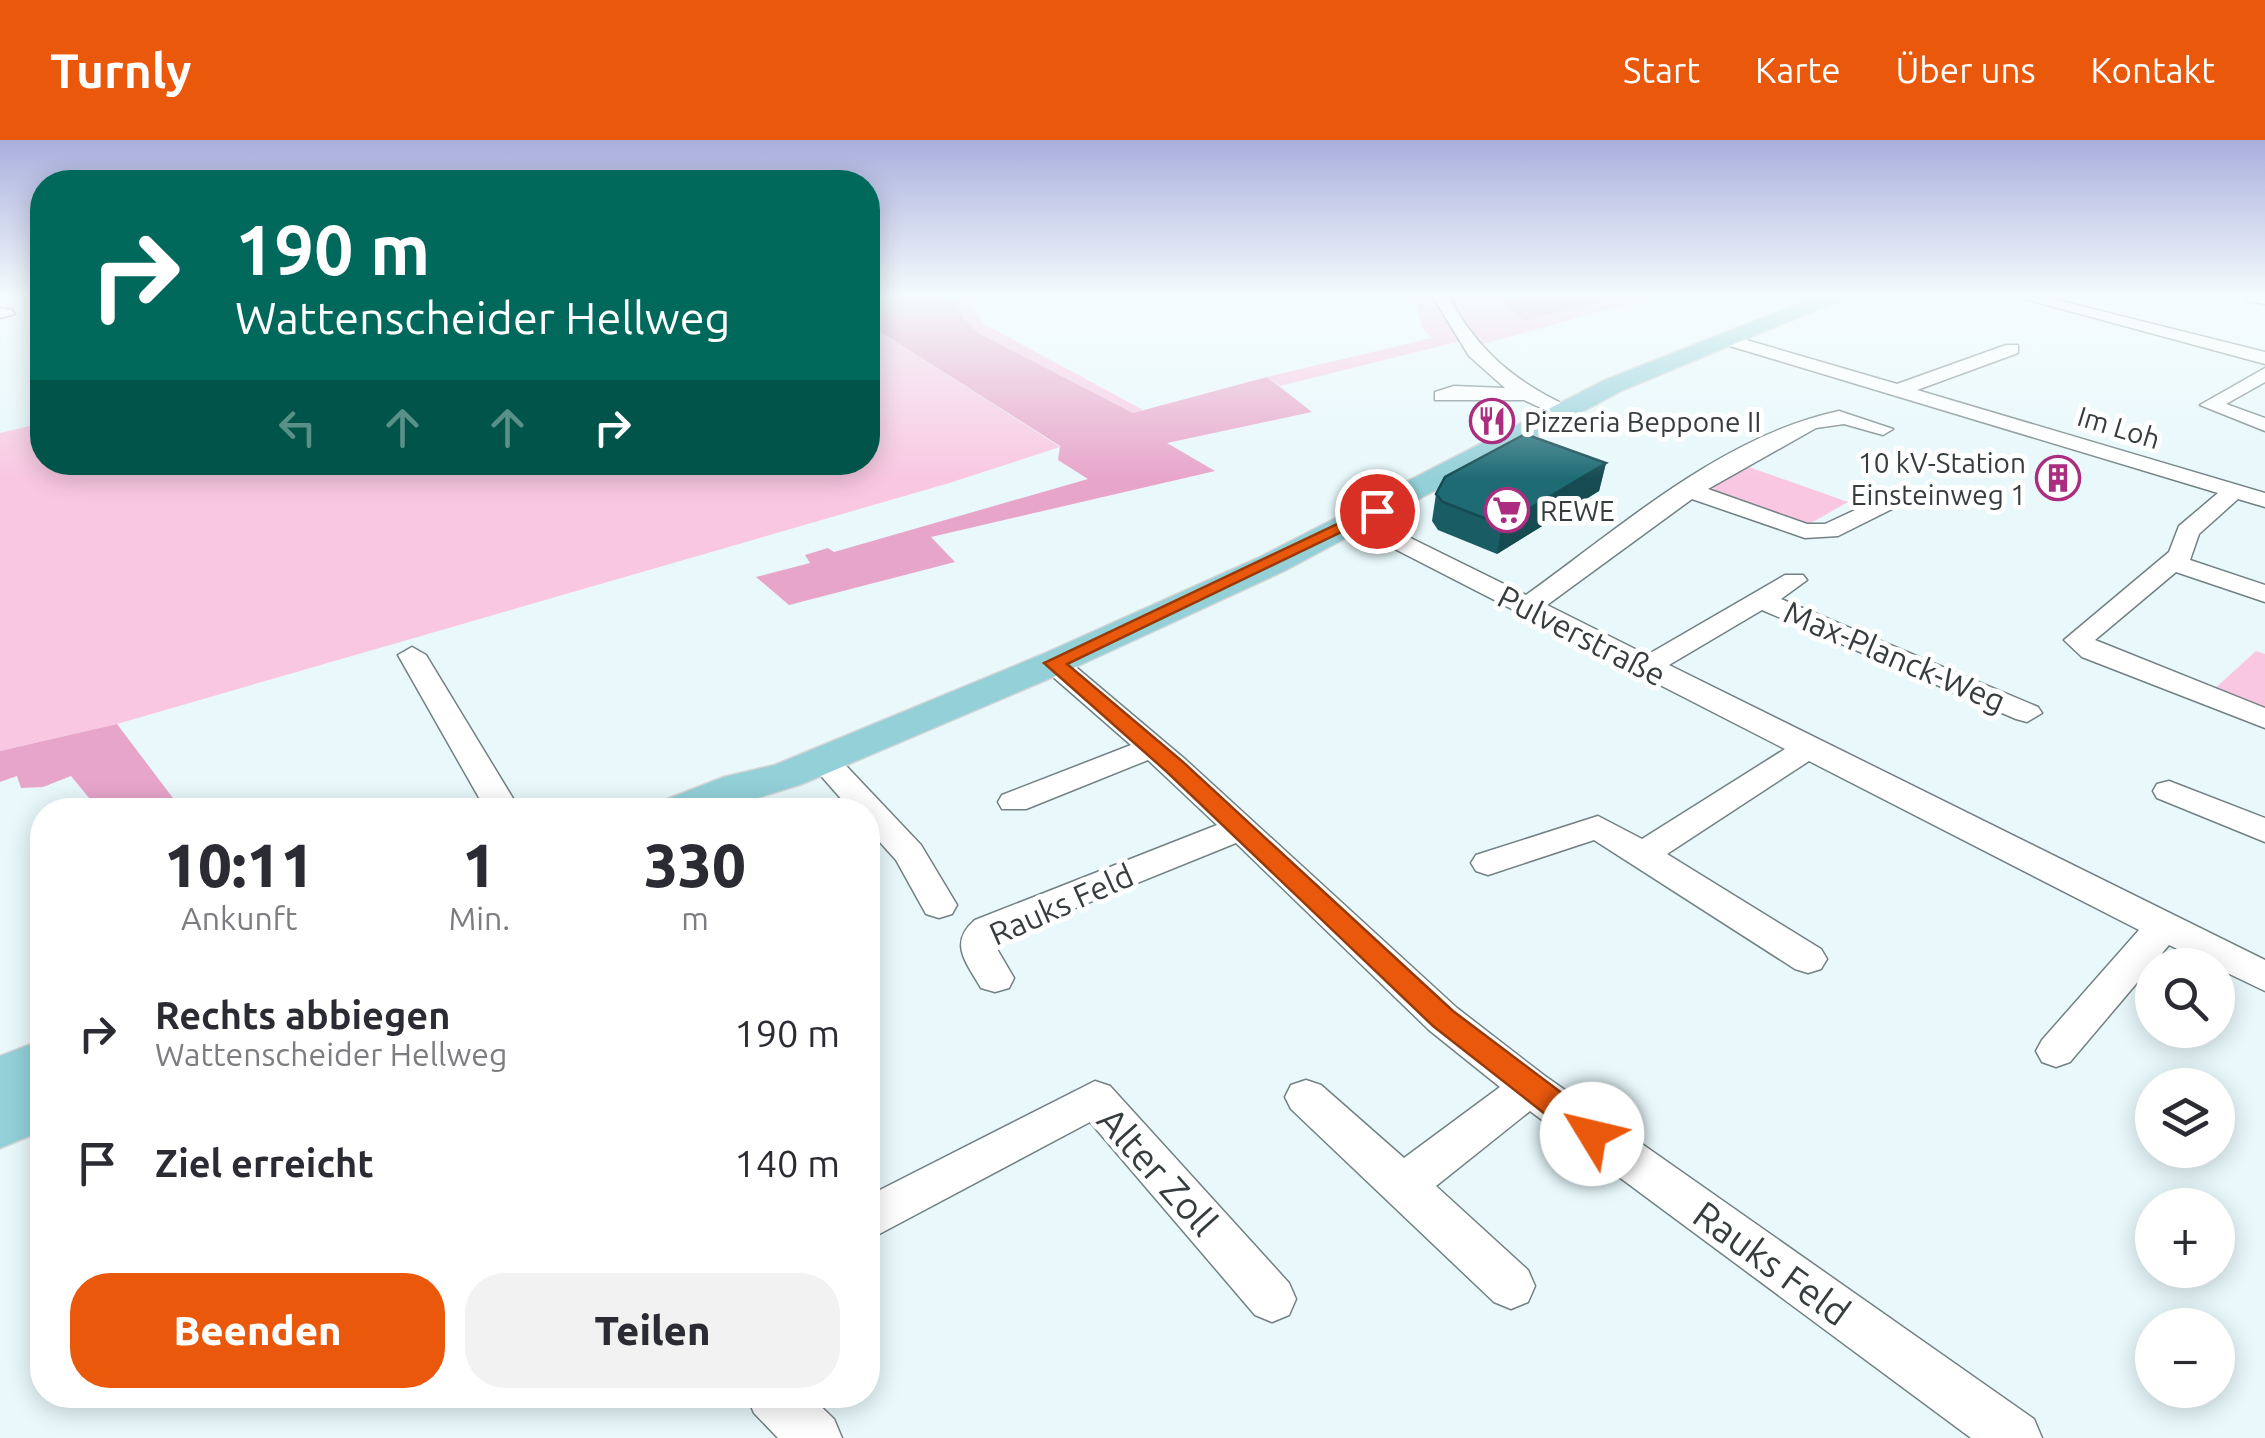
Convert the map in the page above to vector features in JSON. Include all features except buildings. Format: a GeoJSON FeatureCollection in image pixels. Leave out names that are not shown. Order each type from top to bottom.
{"type":"FeatureCollection","features":[{"type":"Feature","properties":{"kind":"main road"},"geometry":{"type":"LineString","coordinates":[[745,798],[804,768],[1054,663],[1358,521],[1563,411],[1679,358]]}},
{"type":"Feature","properties":{"kind":"main road"},"geometry":{"type":"LineString","coordinates":[[710,798],[804,768]]}},
{"type":"Feature","properties":{"kind":"main road"},"geometry":{"type":"LineString","coordinates":[[0,1079],[30,1067]]}},
{"type":"Feature","properties":{"kind":"main road"},"geometry":{"type":"LineString","coordinates":[[0,1124],[30,1111]]}},
{"type":"Feature","properties":{"kind":"street"},"geometry":{"type":"LineString","coordinates":[[1484,358],[1522,394]]}},
{"type":"Feature","properties":{"kind":"street","name":"Im Loh"},"geometry":{"type":"LineString","coordinates":[[1789,358],[2265,500]]}},
{"type":"Feature","properties":{"kind":"street"},"geometry":{"type":"LineString","coordinates":[[1899,390],[1994,358]]}},
{"type":"Feature","properties":{"kind":"street"},"geometry":{"type":"LineString","coordinates":[[2265,374],[2210,405],[2265,424]]}},
{"type":"Feature","properties":{"kind":"street"},"geometry":{"type":"LineString","coordinates":[[1442,396],[1454,392],[1522,394],[1563,411]]}},
{"type":"Feature","properties":{"kind":"street"},"geometry":{"type":"LineString","coordinates":[[1527,607],[1776,437],[1840,416],[1883,429]]}},
{"type":"Feature","properties":{"kind":"street"},"geometry":{"type":"LineString","coordinates":[[2234,490],[2188,531],[2181,555],[2078,640],[2092,651],[2265,720]]}},
{"type":"Feature","properties":{"kind":"street"},"geometry":{"type":"LineString","coordinates":[[1692,491],[1805,531],[1829,531],[1894,499]]}},
{"type":"Feature","properties":{"kind":"street","name":"Pulverstraße"},"geometry":{"type":"LineString","coordinates":[[1358,521],[1805,750],[2265,976]]}},
{"type":"Feature","properties":{"kind":"street"},"geometry":{"type":"LineString","coordinates":[[2172,562],[2265,594]]}},
{"type":"Feature","properties":{"kind":"street"},"geometry":{"type":"LineString","coordinates":[[1646,667],[1794,580]]}},
{"type":"Feature","properties":{"kind":"street","name":"Max-Planck-Weg"},"geometry":{"type":"LineString","coordinates":[[1762,600],[2027,713]]}},
{"type":"Feature","properties":{"kind":"street"},"geometry":{"type":"LineString","coordinates":[[412,655],[496,798]]}},
{"type":"Feature","properties":{"kind":"street","name":"Rauks Feld"},"geometry":{"type":"LineString","coordinates":[[1054,663],[1240,829],[1387,970],[1530,1088],[2015,1438]]}},
{"type":"Feature","properties":{"kind":"street"},"geometry":{"type":"LineString","coordinates":[[1014,802],[1152,748]]}},
{"type":"Feature","properties":{"kind":"street"},"geometry":{"type":"LineString","coordinates":[[1643,854],[1805,750]]}},
{"type":"Feature","properties":{"kind":"street"},"geometry":{"type":"LineString","coordinates":[[804,768],[841,798]]}},
{"type":"Feature","properties":{"kind":"street"},"geometry":{"type":"LineString","coordinates":[[2169,791],[2265,830]]}},
{"type":"Feature","properties":{"kind":"street"},"geometry":{"type":"LineString","coordinates":[[1488,863],[1598,828],[1808,959]]}},
{"type":"Feature","properties":{"kind":"street","name":"Rauks Feld"},"geometry":{"type":"LineString","coordinates":[[995,978],[978,950],[978,938],[988,929],[1240,829]]}},
{"type":"Feature","properties":{"kind":"street"},"geometry":{"type":"LineString","coordinates":[[880,830],[908,853],[939,904]]}},
{"type":"Feature","properties":{"kind":"street"},"geometry":{"type":"LineString","coordinates":[[2056,1051],[2163,927]]}},
{"type":"Feature","properties":{"kind":"street"},"geometry":{"type":"LineString","coordinates":[[1403,1185],[1530,1088]]}},
{"type":"Feature","properties":{"kind":"street"},"geometry":{"type":"LineString","coordinates":[[1306,1096],[1512,1286]]}},
{"type":"Feature","properties":{"kind":"street","name":"Alter Zoll"},"geometry":{"type":"LineString","coordinates":[[880,1213],[1095,1098],[1272,1299]]}},
{"type":"Feature","properties":{"kind":"street"},"geometry":{"type":"LineString","coordinates":[[785,1408],[814,1438]]}},
{"type":"Feature","properties":{"kind":"shaded area"},"geometry":{"type":"Polygon","coordinates":[[[880,358],[920,358],[1060,447],[946,484],[117,724],[0,751],[0,433],[30,426],[30,475],[880,475],[880,358]]]}},
{"type":"Feature","properties":{"kind":"shaded area"},"geometry":{"type":"Polygon","coordinates":[[[921,358],[1026,358],[1133,413],[1267,377],[1312,412],[1167,443],[1215,471],[931,537],[955,562],[789,605],[756,577],[810,563],[805,555],[828,548],[834,552],[1088,479],[1058,460],[1060,446],[921,358]]]}},
{"type":"Feature","properties":{"kind":"shaded area"},"geometry":{"type":"Polygon","coordinates":[[[1026,358],[1046,358],[1143,410],[1133,413],[1026,358]]]}},
{"type":"Feature","properties":{"kind":"shaded area"},"geometry":{"type":"Polygon","coordinates":[[[1349,358],[1394,358],[1280,386],[1267,377],[1349,358]]]}},
{"type":"Feature","properties":{"kind":"shaded area"},"geometry":{"type":"Polygon","coordinates":[[[1743,465],[1848,502],[1804,527],[1714,490],[1714,483],[1743,465]]]}},
{"type":"Feature","properties":{"kind":"shaded area"},"geometry":{"type":"Polygon","coordinates":[[[2256,651],[2265,654],[2265,714],[2211,692],[2256,651]]]}},
{"type":"Feature","properties":{"kind":"shaded area"},"geometry":{"type":"Polygon","coordinates":[[[117,724],[173,798],[89,798],[71,776],[43,787],[21,788],[17,776],[0,782],[0,751],[117,724]]]}},
{"type":"Feature","properties":{"kind":"place","name":"Pizzeria Beppone II"},"geometry":{"type":"Point","coordinates":[1492,421]}},
{"type":"Feature","properties":{"kind":"place","name":"10 kV-Station Einsteinweg 1"},"geometry":{"type":"Point","coordinates":[2058,478]}},
{"type":"Feature","properties":{"kind":"place","name":"REWE"},"geometry":{"type":"Point","coordinates":[1507,510]}},
{"type":"Feature","properties":{"kind":"route"},"geometry":{"type":"LineString","coordinates":[[1377,511],[1054,663],[1175,767],[1443,1019],[1592,1134]]}}]}
